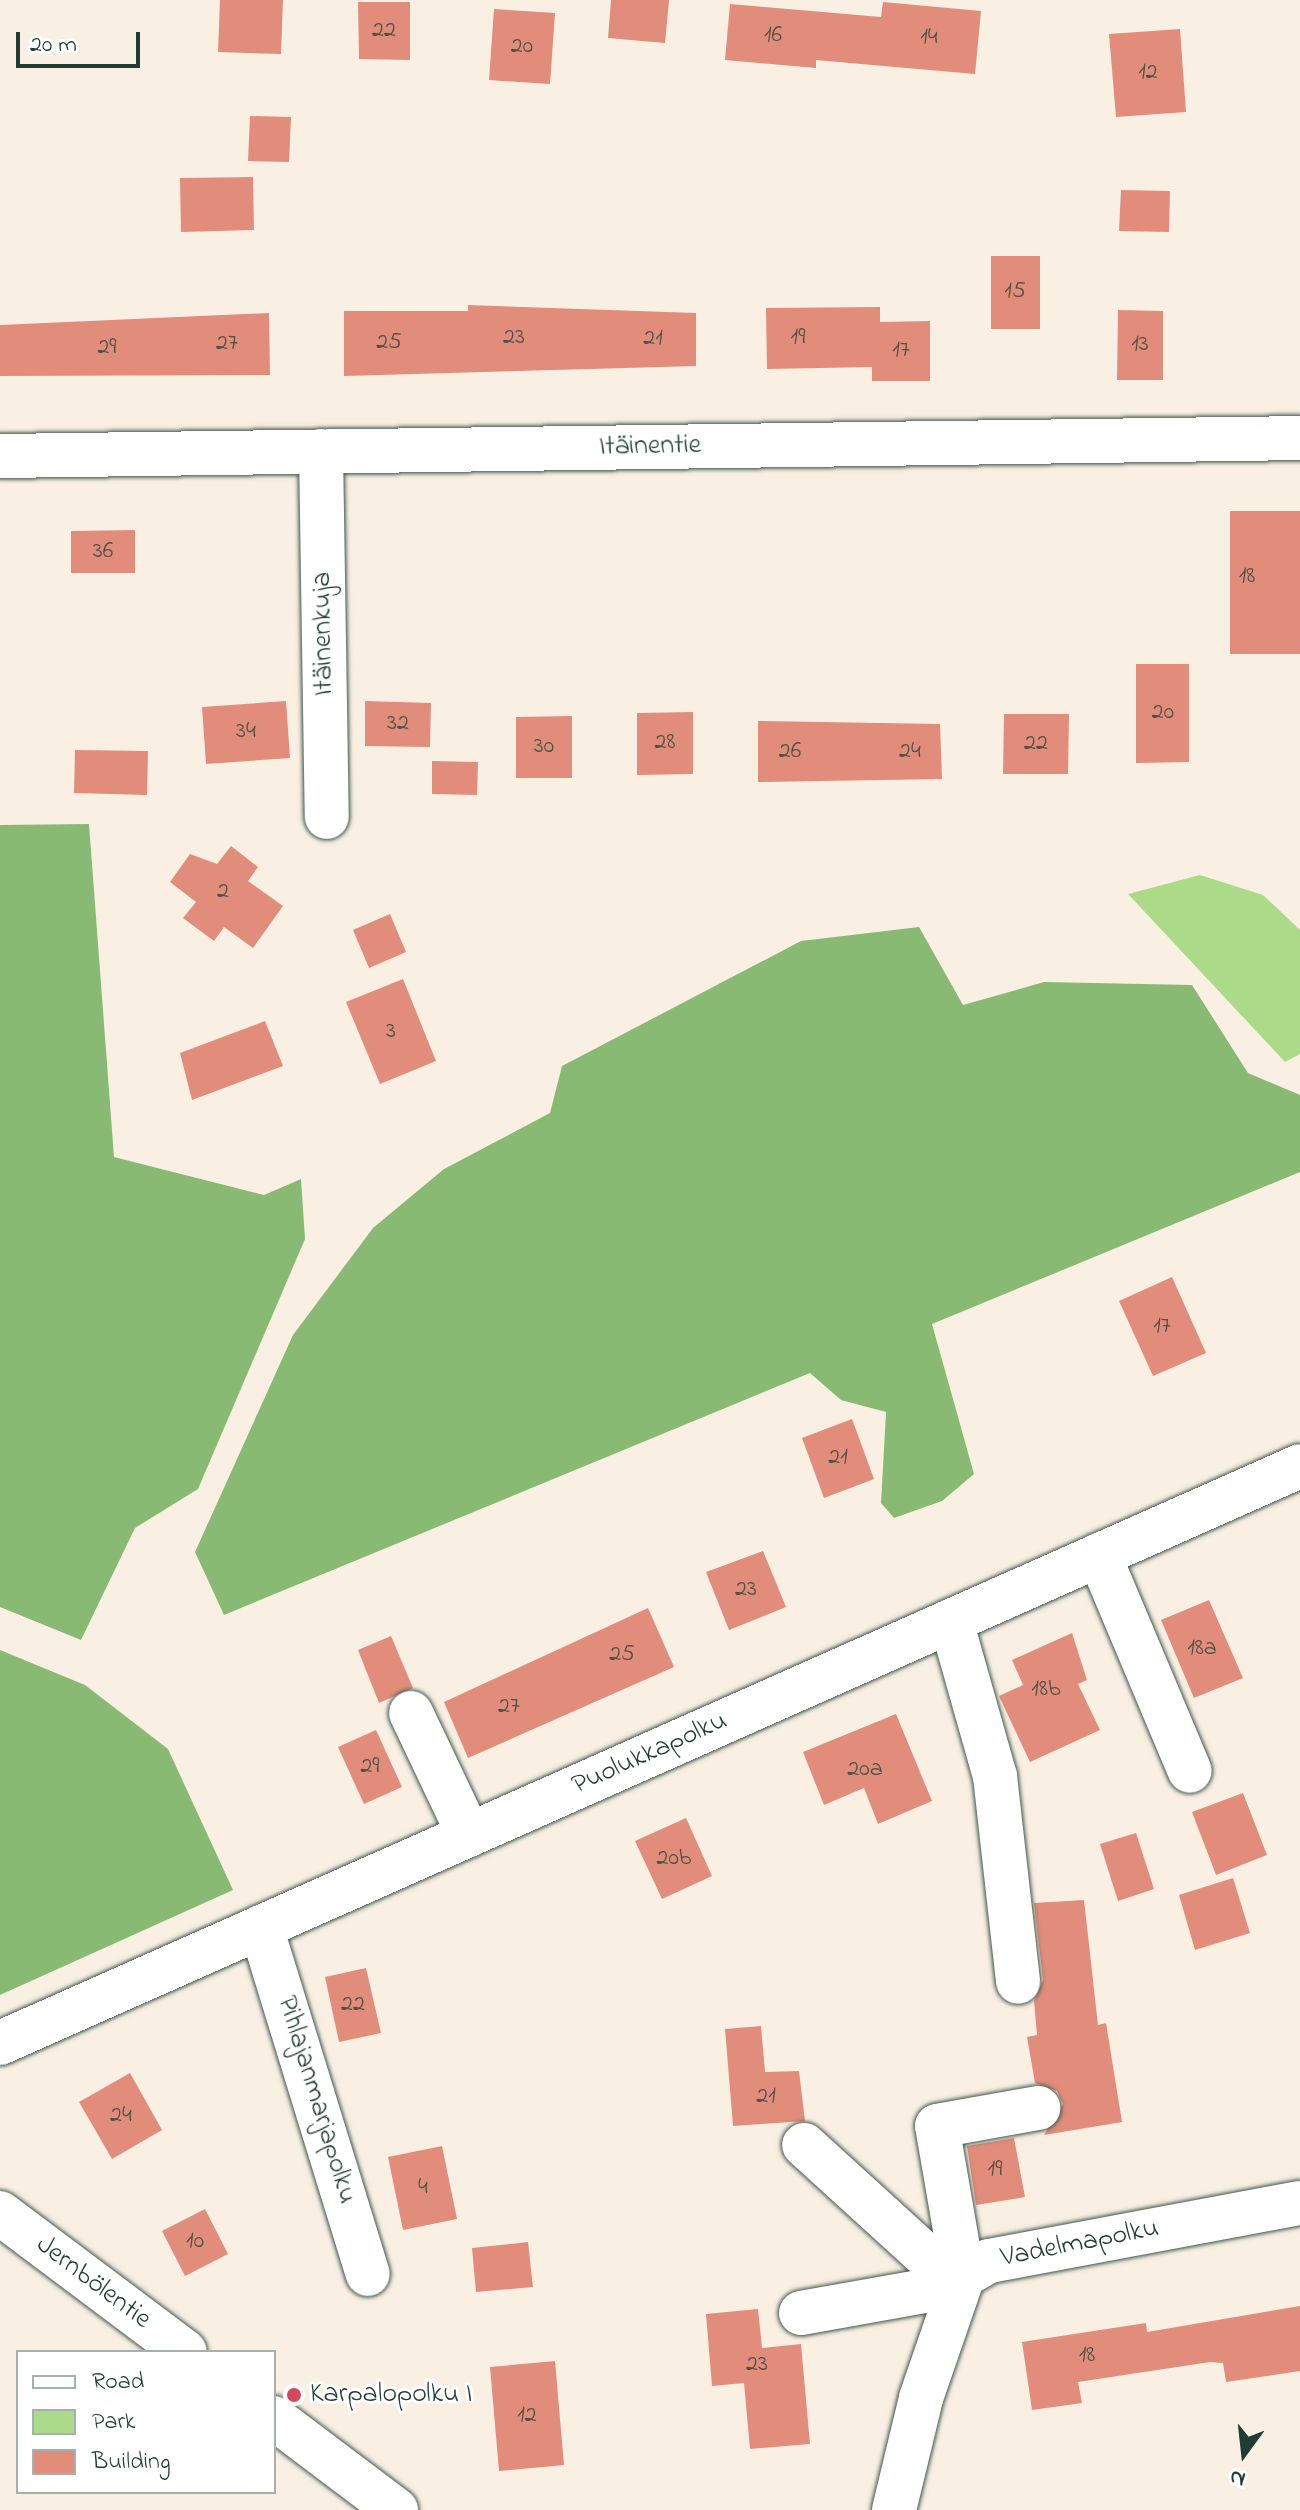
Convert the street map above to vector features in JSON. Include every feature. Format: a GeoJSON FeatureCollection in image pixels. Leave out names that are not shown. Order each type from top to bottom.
{"type":"FeatureCollection","features":[{"type":"Feature","properties":{"kind":"street","name":"Itäinentie"},"geometry":{"type":"LineString","coordinates":[[0,456],[1300,438]]}},
{"type":"Feature","properties":{"kind":"street","name":"Itäinenkuja"},"geometry":{"type":"LineString","coordinates":[[321,451],[327,817]]}},
{"type":"Feature","properties":{"kind":"street","name":"Puolukkapolku"},"geometry":{"type":"LineString","coordinates":[[0,2043],[1300,1466]]}},
{"type":"Feature","properties":{"kind":"street"},"geometry":{"type":"LineString","coordinates":[[1099,1555],[1190,1771]]}},
{"type":"Feature","properties":{"kind":"street"},"geometry":{"type":"LineString","coordinates":[[951,1621],[995,1776],[1018,1982]]}},
{"type":"Feature","properties":{"kind":"street"},"geometry":{"type":"LineString","coordinates":[[411,1713],[469,1835]]}},
{"type":"Feature","properties":{"kind":"street","name":"Pihlajanmarjapolku"},"geometry":{"type":"LineString","coordinates":[[261,1927],[368,2274]]}},
{"type":"Feature","properties":{"kind":"street"},"geometry":{"type":"LineString","coordinates":[[894,2510],[961,2280],[937,2126],[1038,2108]]}},
{"type":"Feature","properties":{"kind":"street"},"geometry":{"type":"LineString","coordinates":[[804,2145],[961,2280]]}},
{"type":"Feature","properties":{"kind":"street","name":"Vadelmapolku"},"geometry":{"type":"LineString","coordinates":[[801,2313],[961,2280],[989,2261],[1300,2203]]}},
{"type":"Feature","properties":{"kind":"street","name":"Jernbölentie"},"geometry":{"type":"LineString","coordinates":[[0,2213],[182,2350]]}},
{"type":"Feature","properties":{"kind":"street"},"geometry":{"type":"LineString","coordinates":[[276,2420],[396,2510]]}},
{"type":"Feature","properties":{"kind":"green space"},"geometry":{"type":"Polygon","coordinates":[[[89,824],[114,1157],[264,1195],[301,1179],[305,1239],[198,1489],[135,1528],[81,1640],[0,1607],[0,825],[89,824]]]}},
{"type":"Feature","properties":{"kind":"green space"},"geometry":{"type":"Polygon","coordinates":[[[1200,875],[1263,895],[1300,930],[1300,1054],[1285,1062],[1128,894],[1200,875]]]}},
{"type":"Feature","properties":{"kind":"green space"},"geometry":{"type":"Polygon","coordinates":[[[919,927],[963,1005],[1044,982],[1192,985],[1248,1073],[1300,1095],[1300,1172],[932,1324],[974,1474],[942,1501],[894,1518],[881,1503],[886,1412],[841,1400],[810,1373],[224,1615],[195,1552],[293,1335],[373,1228],[444,1169],[550,1113],[562,1066],[801,941],[919,927]]]}},
{"type":"Feature","properties":{"kind":"green space"},"geometry":{"type":"Polygon","coordinates":[[[0,1650],[85,1685],[168,1749],[233,1890],[0,1995],[0,1650]]]}},
{"type":"Feature","properties":{"kind":"building"},"geometry":{"type":"Polygon","coordinates":[[[220,0],[283,0],[281,54],[218,52],[220,0]]]}},
{"type":"Feature","properties":{"kind":"building"},"geometry":{"type":"Polygon","coordinates":[[[611,0],[669,0],[665,43],[608,38],[611,0]]]}},
{"type":"Feature","properties":{"kind":"building"},"geometry":{"type":"Polygon","coordinates":[[[358,2],[410,2],[410,60],[359,59],[358,2]]]}},
{"type":"Feature","properties":{"kind":"building"},"geometry":{"type":"Polygon","coordinates":[[[883,2],[981,11],[975,74],[816,60],[816,68],[725,60],[730,4],[881,17],[883,2]]]}},
{"type":"Feature","properties":{"kind":"building"},"geometry":{"type":"Polygon","coordinates":[[[494,9],[555,13],[550,84],[489,80],[494,9]]]}},
{"type":"Feature","properties":{"kind":"building"},"geometry":{"type":"Polygon","coordinates":[[[1180,29],[1186,112],[1116,117],[1109,34],[1180,29]]]}},
{"type":"Feature","properties":{"kind":"building"},"geometry":{"type":"Polygon","coordinates":[[[250,116],[291,117],[289,162],[248,161],[250,116]]]}},
{"type":"Feature","properties":{"kind":"building"},"geometry":{"type":"Polygon","coordinates":[[[253,177],[254,230],[181,232],[180,178],[253,177]]]}},
{"type":"Feature","properties":{"kind":"building"},"geometry":{"type":"Polygon","coordinates":[[[1121,190],[1170,191],[1169,232],[1119,231],[1121,190]]]}},
{"type":"Feature","properties":{"kind":"building"},"geometry":{"type":"Polygon","coordinates":[[[991,256],[1040,256],[1040,329],[991,329],[991,256]]]}},
{"type":"Feature","properties":{"kind":"building"},"geometry":{"type":"Polygon","coordinates":[[[468,305],[696,313],[696,366],[344,376],[344,311],[468,311],[468,305]]]}},
{"type":"Feature","properties":{"kind":"building"},"geometry":{"type":"Polygon","coordinates":[[[880,307],[880,322],[930,321],[930,381],[872,381],[872,367],[767,369],[766,308],[880,307]]]}},
{"type":"Feature","properties":{"kind":"building"},"geometry":{"type":"Polygon","coordinates":[[[1118,310],[1163,311],[1163,380],[1117,380],[1118,310]]]}},
{"type":"Feature","properties":{"kind":"building"},"geometry":{"type":"Polygon","coordinates":[[[269,313],[270,375],[0,376],[0,325],[269,313]]]}},
{"type":"Feature","properties":{"kind":"building"},"geometry":{"type":"Polygon","coordinates":[[[1230,511],[1300,511],[1300,654],[1230,654],[1230,511]]]}},
{"type":"Feature","properties":{"kind":"building"},"geometry":{"type":"Polygon","coordinates":[[[135,530],[135,573],[71,573],[71,531],[135,530]]]}},
{"type":"Feature","properties":{"kind":"building"},"geometry":{"type":"Polygon","coordinates":[[[1136,664],[1189,664],[1189,762],[1136,763],[1136,664]]]}},
{"type":"Feature","properties":{"kind":"building"},"geometry":{"type":"Polygon","coordinates":[[[286,701],[290,758],[206,764],[202,707],[286,701]]]}},
{"type":"Feature","properties":{"kind":"building"},"geometry":{"type":"Polygon","coordinates":[[[365,701],[431,703],[430,747],[365,746],[365,701]]]}},
{"type":"Feature","properties":{"kind":"building"},"geometry":{"type":"Polygon","coordinates":[[[693,712],[693,774],[637,775],[637,713],[693,712]]]}},
{"type":"Feature","properties":{"kind":"building"},"geometry":{"type":"Polygon","coordinates":[[[1004,714],[1069,714],[1068,774],[1003,774],[1004,714]]]}},
{"type":"Feature","properties":{"kind":"building"},"geometry":{"type":"Polygon","coordinates":[[[572,716],[572,778],[516,778],[516,717],[572,716]]]}},
{"type":"Feature","properties":{"kind":"building"},"geometry":{"type":"Polygon","coordinates":[[[758,721],[940,724],[942,779],[758,782],[758,721]]]}},
{"type":"Feature","properties":{"kind":"building"},"geometry":{"type":"Polygon","coordinates":[[[75,750],[148,751],[147,795],[74,793],[75,750]]]}},
{"type":"Feature","properties":{"kind":"building"},"geometry":{"type":"Polygon","coordinates":[[[432,761],[478,762],[477,795],[432,794],[432,761]]]}},
{"type":"Feature","properties":{"kind":"building"},"geometry":{"type":"Polygon","coordinates":[[[231,846],[258,867],[248,881],[283,906],[253,948],[224,927],[214,941],[183,918],[196,902],[170,882],[190,854],[217,864],[231,846]]]}},
{"type":"Feature","properties":{"kind":"building"},"geometry":{"type":"Polygon","coordinates":[[[390,914],[406,952],[369,968],[353,930],[390,914]]]}},
{"type":"Feature","properties":{"kind":"building"},"geometry":{"type":"Polygon","coordinates":[[[403,979],[436,1061],[380,1084],[346,1002],[403,979]]]}},
{"type":"Feature","properties":{"kind":"building"},"geometry":{"type":"Polygon","coordinates":[[[265,1021],[283,1066],[192,1100],[180,1053],[265,1021]]]}},
{"type":"Feature","properties":{"kind":"building"},"geometry":{"type":"Polygon","coordinates":[[[1172,1277],[1206,1353],[1153,1376],[1119,1301],[1172,1277]]]}},
{"type":"Feature","properties":{"kind":"building"},"geometry":{"type":"Polygon","coordinates":[[[852,1419],[874,1479],[824,1498],[802,1438],[852,1419]]]}},
{"type":"Feature","properties":{"kind":"building"},"geometry":{"type":"Polygon","coordinates":[[[763,1551],[786,1607],[729,1630],[706,1572],[763,1551]]]}},
{"type":"Feature","properties":{"kind":"building"},"geometry":{"type":"Polygon","coordinates":[[[1209,1600],[1243,1678],[1194,1698],[1161,1620],[1209,1600]]]}},
{"type":"Feature","properties":{"kind":"building"},"geometry":{"type":"Polygon","coordinates":[[[648,1608],[674,1667],[468,1758],[444,1702],[648,1608]]]}},
{"type":"Feature","properties":{"kind":"building"},"geometry":{"type":"Polygon","coordinates":[[[1072,1633],[1087,1680],[1078,1684],[1100,1730],[1030,1762],[999,1696],[1023,1685],[1012,1660],[1072,1633]]]}},
{"type":"Feature","properties":{"kind":"building"},"geometry":{"type":"Polygon","coordinates":[[[391,1636],[413,1688],[379,1703],[358,1650],[391,1636]]]}},
{"type":"Feature","properties":{"kind":"building"},"geometry":{"type":"Polygon","coordinates":[[[896,1714],[932,1801],[878,1824],[864,1788],[824,1805],[803,1752],[896,1714]]]}},
{"type":"Feature","properties":{"kind":"building"},"geometry":{"type":"Polygon","coordinates":[[[376,1730],[402,1787],[364,1804],[338,1747],[376,1730]]]}},
{"type":"Feature","properties":{"kind":"building"},"geometry":{"type":"Polygon","coordinates":[[[1243,1793],[1267,1855],[1216,1875],[1192,1812],[1243,1793]]]}},
{"type":"Feature","properties":{"kind":"building"},"geometry":{"type":"Polygon","coordinates":[[[686,1818],[712,1876],[662,1899],[635,1841],[686,1818]]]}},
{"type":"Feature","properties":{"kind":"building"},"geometry":{"type":"Polygon","coordinates":[[[1136,1833],[1154,1889],[1118,1901],[1100,1844],[1136,1833]]]}},
{"type":"Feature","properties":{"kind":"building"},"geometry":{"type":"Polygon","coordinates":[[[1233,1878],[1250,1933],[1195,1950],[1179,1895],[1233,1878]]]}},
{"type":"Feature","properties":{"kind":"building"},"geometry":{"type":"Polygon","coordinates":[[[1084,1900],[1098,2025],[1106,2023],[1122,2122],[1044,2135],[1063,2104],[1057,2091],[1035,2083],[1027,2037],[1037,2035],[1034,2001],[1043,1980],[1034,1903],[1084,1900]]]}},
{"type":"Feature","properties":{"kind":"building"},"geometry":{"type":"Polygon","coordinates":[[[366,1968],[381,2033],[339,2042],[325,1977],[366,1968]]]}},
{"type":"Feature","properties":{"kind":"building"},"geometry":{"type":"Polygon","coordinates":[[[761,2026],[765,2072],[799,2071],[805,2121],[733,2126],[725,2029],[761,2026]]]}},
{"type":"Feature","properties":{"kind":"building"},"geometry":{"type":"Polygon","coordinates":[[[130,2073],[162,2130],[112,2159],[79,2102],[130,2073]]]}},
{"type":"Feature","properties":{"kind":"building"},"geometry":{"type":"Polygon","coordinates":[[[1014,2138],[1025,2197],[976,2205],[967,2146],[1014,2138]]]}},
{"type":"Feature","properties":{"kind":"building"},"geometry":{"type":"Polygon","coordinates":[[[442,2146],[457,2219],[403,2230],[388,2157],[442,2146]]]}},
{"type":"Feature","properties":{"kind":"building"},"geometry":{"type":"Polygon","coordinates":[[[205,2209],[228,2254],[185,2276],[162,2231],[205,2209]]]}},
{"type":"Feature","properties":{"kind":"building"},"geometry":{"type":"Polygon","coordinates":[[[528,2242],[533,2287],[476,2292],[472,2248],[528,2242]]]}},
{"type":"Feature","properties":{"kind":"building"},"geometry":{"type":"Polygon","coordinates":[[[1300,2306],[1300,2371],[1226,2382],[1223,2363],[1210,2362],[1078,2382],[1082,2403],[1032,2410],[1022,2342],[1146,2323],[1147,2332],[1300,2306]]]}},
{"type":"Feature","properties":{"kind":"building"},"geometry":{"type":"Polygon","coordinates":[[[758,2309],[762,2348],[801,2344],[810,2444],[750,2449],[744,2383],[712,2386],[706,2314],[758,2309]]]}},
{"type":"Feature","properties":{"kind":"building"},"geometry":{"type":"Polygon","coordinates":[[[555,2361],[564,2465],[499,2471],[490,2367],[555,2361]]]}},
{"type":"Feature","properties":{"kind":"place","name":"Karpalopolku I"},"geometry":{"type":"Point","coordinates":[294,2395]}}]}
